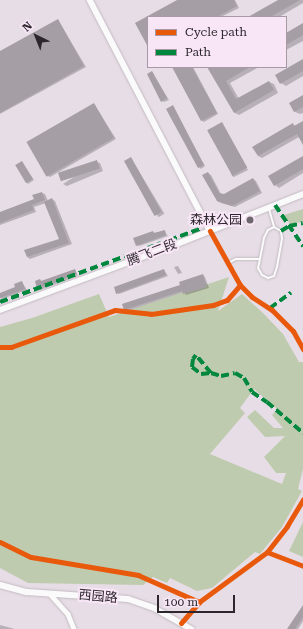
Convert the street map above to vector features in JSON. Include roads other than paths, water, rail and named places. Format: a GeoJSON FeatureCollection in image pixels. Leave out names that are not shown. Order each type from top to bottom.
{"type":"FeatureCollection","features":[{"type":"Feature","properties":{"kind":"main road","name":"西园路"},"geometry":{"type":"LineString","coordinates":[[0,585],[27,592],[128,599],[154,608],[191,629]]}},
{"type":"Feature","properties":{"kind":"street"},"geometry":{"type":"LineString","coordinates":[[90,0],[210,231]]}},
{"type":"Feature","properties":{"kind":"street","name":"腾飞二段"},"geometry":{"type":"LineString","coordinates":[[0,310],[210,231],[303,194]]}},
{"type":"Feature","properties":{"kind":"street"},"geometry":{"type":"LineString","coordinates":[[50,594],[68,614],[74,629]]}},
{"type":"Feature","properties":{"kind":"lane"},"geometry":{"type":"LineString","coordinates":[[268,208],[274,227],[281,231],[282,239],[274,276],[268,278],[262,276],[258,268],[259,259],[264,238],[268,230],[274,227]]}},
{"type":"Feature","properties":{"kind":"lane"},"geometry":{"type":"LineString","coordinates":[[228,263],[236,259],[259,259]]}},
{"type":"Feature","properties":{"kind":"place","name":"森林公园"},"geometry":{"type":"Point","coordinates":[250,220]}}]}
